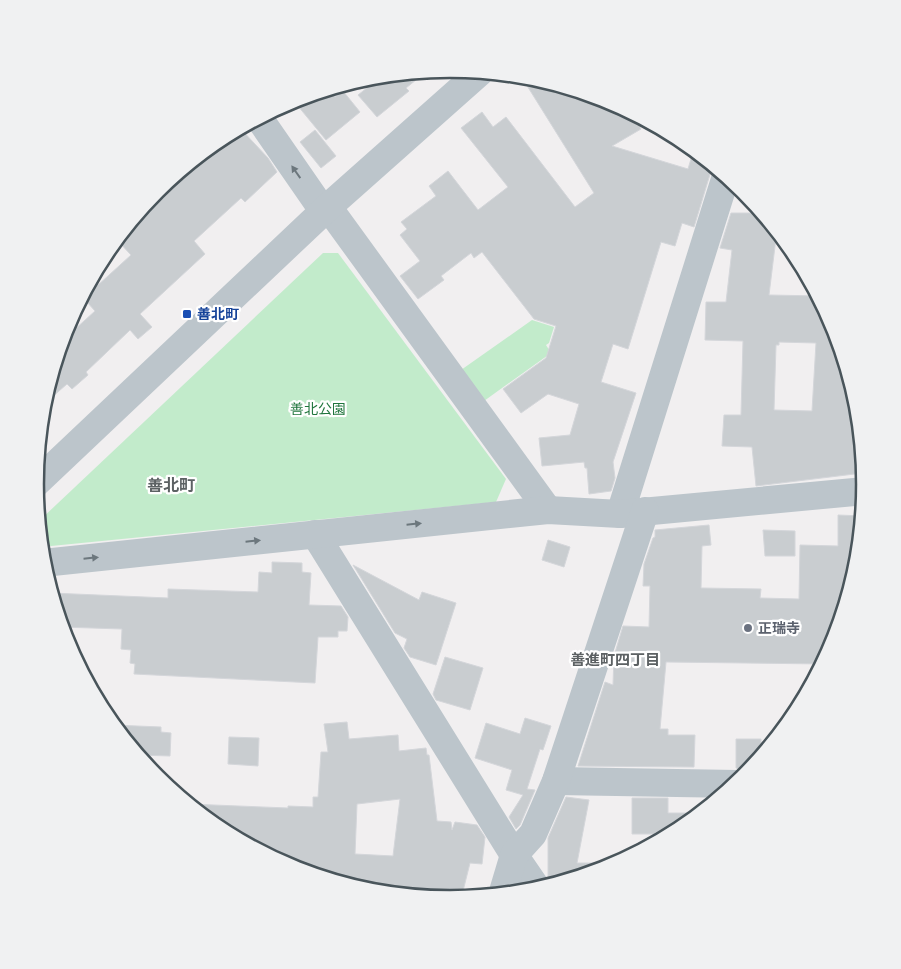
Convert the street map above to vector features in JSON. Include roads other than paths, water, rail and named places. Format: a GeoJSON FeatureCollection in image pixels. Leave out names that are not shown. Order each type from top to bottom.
{"type":"FeatureCollection","features":[{"type":"Feature","properties":{"kind":"street"},"geometry":{"type":"LineString","coordinates":[[44,475],[326,209],[472,79]]}},
{"type":"Feature","properties":{"kind":"street"},"geometry":{"type":"LineString","coordinates":[[263,124],[548,510]]}},
{"type":"Feature","properties":{"kind":"street"},"geometry":{"type":"LineString","coordinates":[[504,888],[514,856],[533,834],[556,780],[724,184]]}},
{"type":"Feature","properties":{"kind":"street"},"geometry":{"type":"LineString","coordinates":[[52,562],[548,510],[632,512],[857,492]]}},
{"type":"Feature","properties":{"kind":"street"},"geometry":{"type":"LineString","coordinates":[[315,534],[514,856],[533,882]]}},
{"type":"Feature","properties":{"kind":"street"},"geometry":{"type":"LineString","coordinates":[[556,780],[726,784]]}},
{"type":"Feature","properties":{"kind":"place","name":"善北町"},"geometry":{"type":"Point","coordinates":[187,314]}},
{"type":"Feature","properties":{"kind":"place","name":"正瑞寺"},"geometry":{"type":"Point","coordinates":[748,628]}},
{"type":"Feature","properties":{"kind":"district","name":"善北町"},"geometry":{"type":"Point","coordinates":[171,485]}},
{"type":"Feature","properties":{"kind":"district","name":"善進町四丁目"},"geometry":{"type":"Point","coordinates":[615,660]}},
{"type":"Feature","properties":{"kind":"park label","name":"善北公園"},"geometry":{"type":"Point","coordinates":[318,409]}}]}
